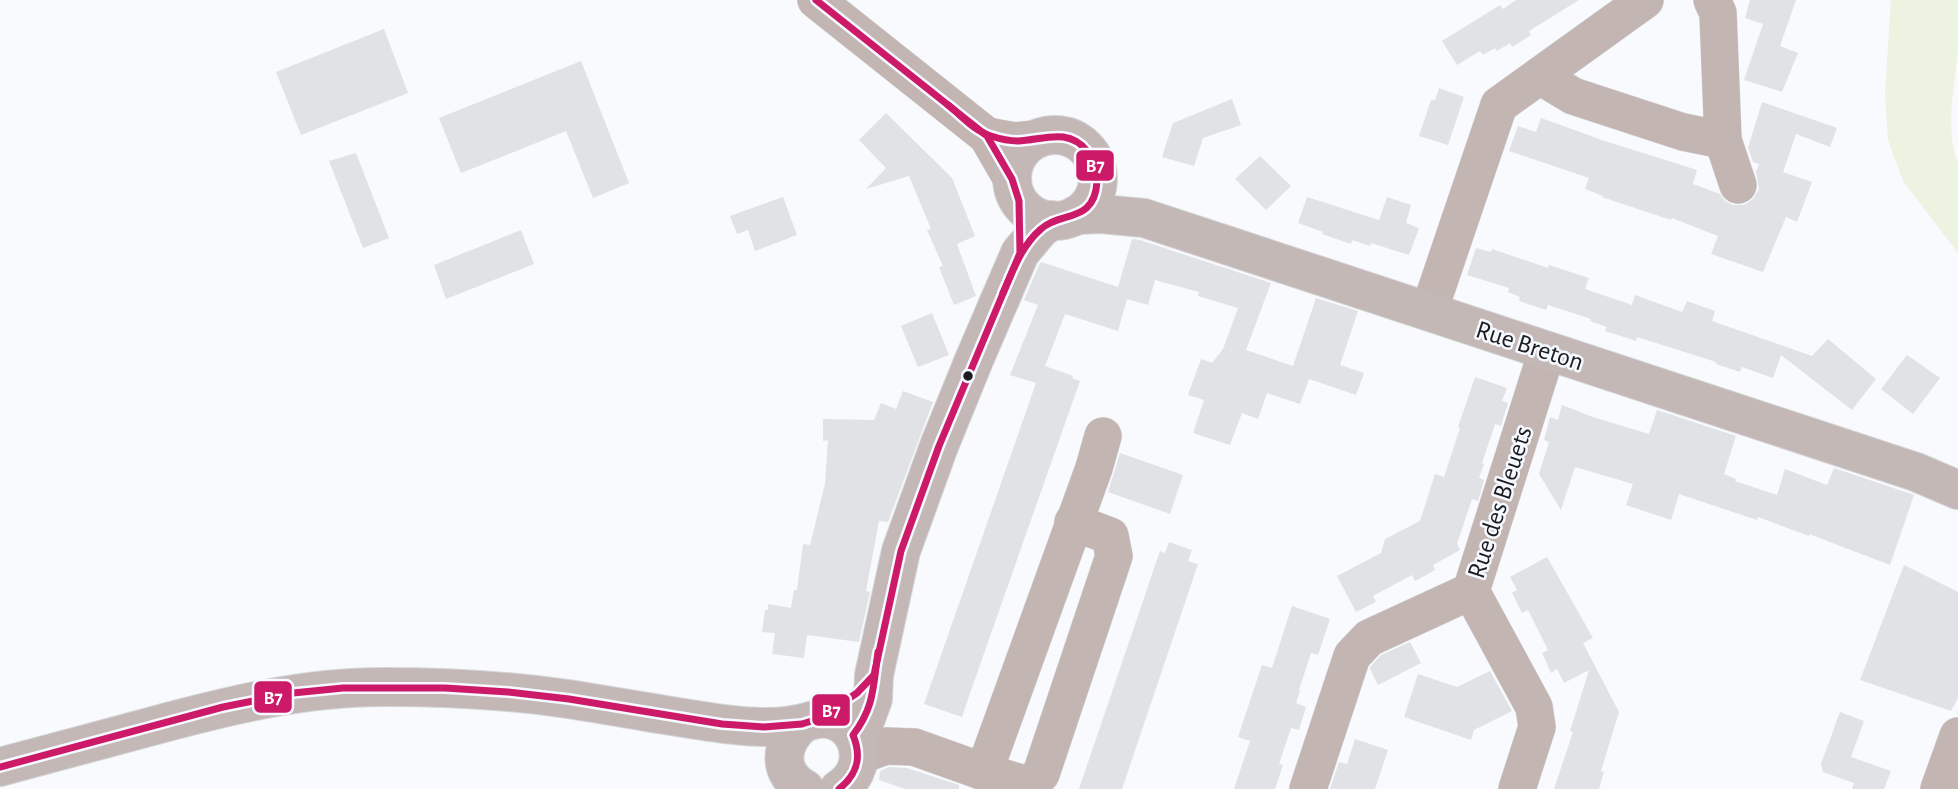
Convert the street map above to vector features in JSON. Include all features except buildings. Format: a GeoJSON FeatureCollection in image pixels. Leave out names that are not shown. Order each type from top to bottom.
{"type":"FeatureCollection","features":[{"type":"Feature","properties":{"kind":"main road"},"geometry":{"type":"LineString","coordinates":[[850,770],[874,687],[901,551],[951,415],[1020,253],[1040,229],[1087,206],[1095,194],[1097,166],[1090,152],[1079,142],[1057,135],[1035,139],[1023,149],[1014,163],[1020,253]]}},
{"type":"Feature","properties":{"kind":"main road","name":"Rue Breton"},"geometry":{"type":"LineString","coordinates":[[1097,166],[1113,187],[1144,218]]}},
{"type":"Feature","properties":{"kind":"main road"},"geometry":{"type":"LineString","coordinates":[[1016,190],[1028,211],[1039,217],[1064,218]]}},
{"type":"Feature","properties":{"kind":"main road","name":"Rue Breton"},"geometry":{"type":"LineString","coordinates":[[1064,218],[1101,214],[1144,218],[1916,472],[1958,489]]}},
{"type":"Feature","properties":{"kind":"main road","name":"Rue Breton"},"geometry":{"type":"LineString","coordinates":[[1916,472],[1958,502]]}},
{"type":"Feature","properties":{"kind":"main road"},"geometry":{"type":"LineString","coordinates":[[795,778],[784,754],[786,743],[793,732],[857,693],[874,687]]}},
{"type":"Feature","properties":{"kind":"main road"},"geometry":{"type":"LineString","coordinates":[[0,767],[223,707],[293,693],[344,688],[420,688],[508,692],[569,699],[722,724],[764,727],[810,721],[838,722],[846,727],[850,770]]}},
{"type":"Feature","properties":{"kind":"main road"},"geometry":{"type":"LineString","coordinates":[[722,724],[772,754],[795,778]]}},
{"type":"Feature","properties":{"kind":"street"},"geometry":{"type":"LineString","coordinates":[[816,0],[986,136],[1016,190]]}},
{"type":"Feature","properties":{"kind":"street"},"geometry":{"type":"LineString","coordinates":[[1429,311],[1499,105],[1645,0]]}},
{"type":"Feature","properties":{"kind":"street"},"geometry":{"type":"LineString","coordinates":[[1712,0],[1718,13],[1723,140],[1738,185]]}},
{"type":"Feature","properties":{"kind":"street"},"geometry":{"type":"LineString","coordinates":[[1541,76],[1573,96],[1683,132],[1723,140]]}},
{"type":"Feature","properties":{"kind":"street"},"geometry":{"type":"LineString","coordinates":[[986,136],[1015,141],[1035,139]]}},
{"type":"Feature","properties":{"kind":"street","name":"Rue des Bleuets"},"geometry":{"type":"LineString","coordinates":[[1308,789],[1352,656],[1370,638],[1471,591],[1547,351]]}},
{"type":"Feature","properties":{"kind":"street"},"geometry":{"type":"LineString","coordinates":[[984,772],[1094,468],[1103,436]]}},
{"type":"Feature","properties":{"kind":"street"},"geometry":{"type":"LineString","coordinates":[[874,687],[878,711],[896,734],[914,747],[1028,785],[1041,774],[1114,556],[1110,536],[1073,523]]}},
{"type":"Feature","properties":{"kind":"street"},"geometry":{"type":"LineString","coordinates":[[1471,591],[1534,707],[1537,727],[1517,789]]}},
{"type":"Feature","properties":{"kind":"street"},"geometry":{"type":"LineString","coordinates":[[1940,789],[1958,736]]}},
{"type":"Feature","properties":{"kind":"street"},"geometry":{"type":"LineString","coordinates":[[850,770],[886,746],[914,747]]}},
{"type":"Feature","properties":{"kind":"green space"},"geometry":{"type":"Polygon","coordinates":[[[1891,0],[1958,0],[1958,44],[1951,119],[1958,164],[1958,253],[1903,181],[1888,140],[1885,94],[1891,0]]]}},
{"type":"Feature","properties":{"kind":"transit line","name":"B7"},"geometry":{"type":"LineString","coordinates":[[0,767],[223,707],[293,693],[343,688],[445,688],[508,692],[722,724],[764,727],[802,724],[818,719],[857,693],[874,675],[901,551],[939,446],[1020,253],[1019,201],[1012,179],[987,136],[816,0]]}},
{"type":"Feature","properties":{"kind":"transit line","name":"B7"},"geometry":{"type":"LineString","coordinates":[[948,105],[979,131],[998,138],[1018,141],[1055,137],[1072,139],[1087,151],[1095,165],[1097,181],[1095,195],[1090,204],[1075,214],[1049,224],[1034,235],[1019,258],[1003,293]]}},
{"type":"Feature","properties":{"kind":"transit line","name":"B7"},"geometry":{"type":"LineString","coordinates":[[839,789],[854,771],[858,758],[853,735],[869,705],[878,652]]}}]}
